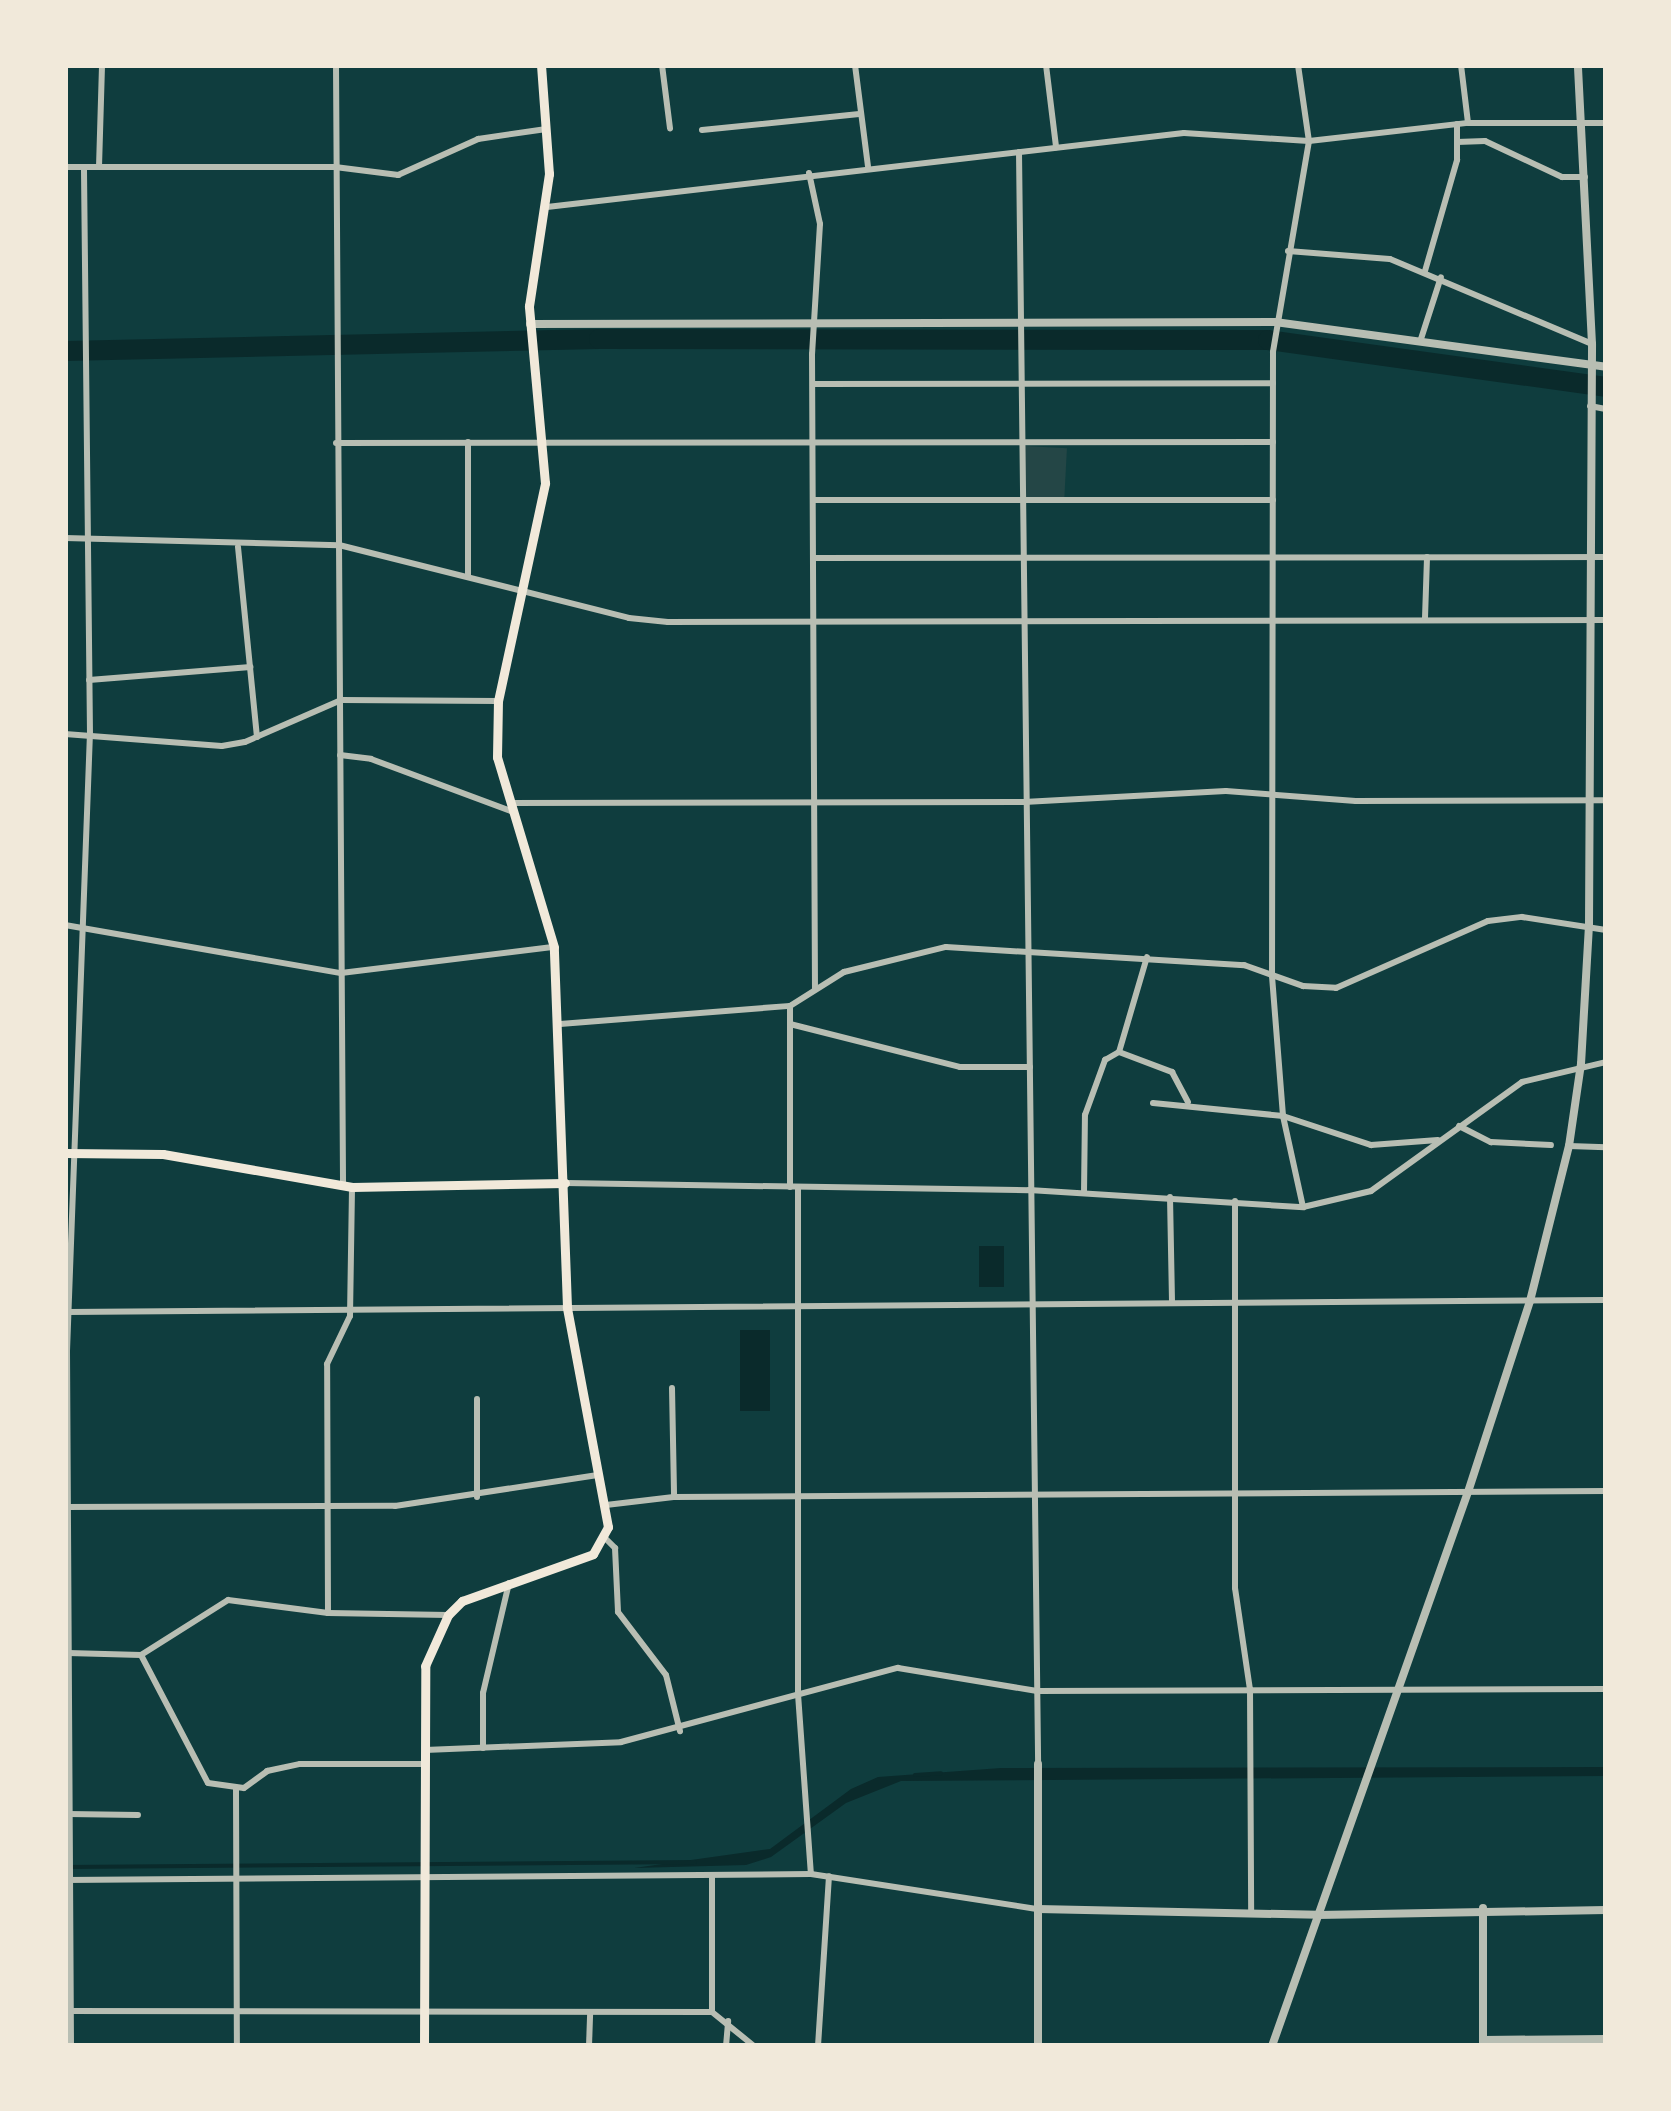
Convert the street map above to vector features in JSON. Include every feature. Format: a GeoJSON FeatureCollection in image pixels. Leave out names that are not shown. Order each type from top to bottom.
{"type":"FeatureCollection","features":[{"type":"Feature","properties":{"kind":"main road"},"geometry":{"type":"LineString","coordinates":[[424,2046],[421,1686],[448,1615],[482,1590],[566,1567],[606,1539],[606,1505],[567,1307],[560,1024],[554,947],[542,894],[510,807],[497,757],[498,702],[540,524],[543,441],[529,285],[547,207],[541,65]]}},
{"type":"Feature","properties":{"kind":"main road"},"geometry":{"type":"LineString","coordinates":[[65,1153],[163,1154],[347,1186],[565,1183]]}},
{"type":"Feature","properties":{"kind":"street"},"geometry":{"type":"LineString","coordinates":[[99,167],[102,65]]}},
{"type":"Feature","properties":{"kind":"street"},"geometry":{"type":"LineString","coordinates":[[328,1613],[327,1364],[350,1310],[341,973],[336,65]]}},
{"type":"Feature","properties":{"kind":"street"},"geometry":{"type":"LineString","coordinates":[[662,65],[670,128]]}},
{"type":"Feature","properties":{"kind":"street"},"geometry":{"type":"LineString","coordinates":[[855,65],[868,166]]}},
{"type":"Feature","properties":{"kind":"street"},"geometry":{"type":"LineString","coordinates":[[1046,65],[1056,146]]}},
{"type":"Feature","properties":{"kind":"street"},"geometry":{"type":"LineString","coordinates":[[1298,65],[1309,141],[1275,322],[1273,352],[1272,976],[1284,1116],[1303,1206]]}},
{"type":"Feature","properties":{"kind":"street"},"geometry":{"type":"LineString","coordinates":[[1462,65],[1468,123]]}},
{"type":"Feature","properties":{"kind":"street"},"geometry":{"type":"LineString","coordinates":[[1272,2046],[1468,1492],[1530,1301],[1569,1146],[1581,1064],[1589,925],[1592,344],[1578,65]]}},
{"type":"Feature","properties":{"kind":"street"},"geometry":{"type":"LineString","coordinates":[[702,130],[859,114]]}},
{"type":"Feature","properties":{"kind":"street"},"geometry":{"type":"LineString","coordinates":[[547,207],[868,166],[1184,133],[1309,141],[1468,123],[1606,122]]}},
{"type":"Feature","properties":{"kind":"street"},"geometry":{"type":"LineString","coordinates":[[1425,271],[1457,142],[1457,124]]}},
{"type":"Feature","properties":{"kind":"street"},"geometry":{"type":"LineString","coordinates":[[65,167],[336,166],[414,172],[449,148],[546,128]]}},
{"type":"Feature","properties":{"kind":"street"},"geometry":{"type":"LineString","coordinates":[[1457,142],[1484,141],[1562,177],[1585,177]]}},
{"type":"Feature","properties":{"kind":"street"},"geometry":{"type":"LineString","coordinates":[[1019,152],[1029,1190],[1037,1494],[1038,2046]]}},
{"type":"Feature","properties":{"kind":"street"},"geometry":{"type":"LineString","coordinates":[[70,2046],[66,1351],[78,1152],[79,924],[90,734],[84,167]]}},
{"type":"Feature","properties":{"kind":"street"},"geometry":{"type":"LineString","coordinates":[[809,173],[820,224],[812,354],[815,990]]}},
{"type":"Feature","properties":{"kind":"street"},"geometry":{"type":"LineString","coordinates":[[1288,250],[1390,258],[1592,344]]}},
{"type":"Feature","properties":{"kind":"street"},"geometry":{"type":"LineString","coordinates":[[1420,342],[1441,277]]}},
{"type":"Feature","properties":{"kind":"street"},"geometry":{"type":"LineString","coordinates":[[530,329],[814,330],[1022,322],[1275,322],[1591,369],[1606,367]]}},
{"type":"Feature","properties":{"kind":"street"},"geometry":{"type":"LineString","coordinates":[[814,384],[1273,384]]}},
{"type":"Feature","properties":{"kind":"street"},"geometry":{"type":"LineString","coordinates":[[1590,404],[1606,409]]}},
{"type":"Feature","properties":{"kind":"street"},"geometry":{"type":"LineString","coordinates":[[468,442],[468,576]]}},
{"type":"Feature","properties":{"kind":"street"},"geometry":{"type":"LineString","coordinates":[[336,443],[1273,442]]}},
{"type":"Feature","properties":{"kind":"street"},"geometry":{"type":"LineString","coordinates":[[815,500],[1273,500]]}},
{"type":"Feature","properties":{"kind":"street"},"geometry":{"type":"LineString","coordinates":[[65,538],[238,547],[339,545],[630,618],[1606,620]]}},
{"type":"Feature","properties":{"kind":"street"},"geometry":{"type":"LineString","coordinates":[[238,547],[257,737]]}},
{"type":"Feature","properties":{"kind":"street"},"geometry":{"type":"LineString","coordinates":[[1425,618],[1426,557]]}},
{"type":"Feature","properties":{"kind":"street"},"geometry":{"type":"LineString","coordinates":[[814,558],[1606,557]]}},
{"type":"Feature","properties":{"kind":"street"},"geometry":{"type":"LineString","coordinates":[[89,680],[250,666]]}},
{"type":"Feature","properties":{"kind":"street"},"geometry":{"type":"LineString","coordinates":[[65,734],[222,746],[257,737],[341,700],[498,702]]}},
{"type":"Feature","properties":{"kind":"street"},"geometry":{"type":"LineString","coordinates":[[340,755],[371,759],[510,807],[1024,802],[1272,793],[1356,801],[1606,800]]}},
{"type":"Feature","properties":{"kind":"street"},"geometry":{"type":"LineString","coordinates":[[560,1024],[790,1006],[844,972],[946,947],[1028,948],[1244,965],[1303,986],[1336,988],[1488,922],[1522,917],[1606,930]]}},
{"type":"Feature","properties":{"kind":"street"},"geometry":{"type":"LineString","coordinates":[[65,924],[341,973],[554,947]]}},
{"type":"Feature","properties":{"kind":"street"},"geometry":{"type":"LineString","coordinates":[[1084,1193],[1086,1115],[1105,1060],[1119,1052],[1148,958]]}},
{"type":"Feature","properties":{"kind":"street"},"geometry":{"type":"LineString","coordinates":[[790,1006],[798,1694],[811,1874]]}},
{"type":"Feature","properties":{"kind":"street"},"geometry":{"type":"LineString","coordinates":[[790,1024],[960,1066],[1030,1067]]}},
{"type":"Feature","properties":{"kind":"street"},"geometry":{"type":"LineString","coordinates":[[1119,1052],[1172,1072],[1188,1102]]}},
{"type":"Feature","properties":{"kind":"street"},"geometry":{"type":"LineString","coordinates":[[65,1055],[77,1055]]}},
{"type":"Feature","properties":{"kind":"street"},"geometry":{"type":"LineString","coordinates":[[565,1183],[1029,1190],[1303,1206],[1372,1192],[1522,1082],[1581,1064],[1606,1062]]}},
{"type":"Feature","properties":{"kind":"street"},"geometry":{"type":"LineString","coordinates":[[1153,1102],[1188,1102],[1284,1116],[1371,1145],[1440,1140]]}},
{"type":"Feature","properties":{"kind":"street"},"geometry":{"type":"LineString","coordinates":[[1459,1126],[1492,1142],[1551,1145]]}},
{"type":"Feature","properties":{"kind":"street"},"geometry":{"type":"LineString","coordinates":[[1569,1146],[1606,1146]]}},
{"type":"Feature","properties":{"kind":"street"},"geometry":{"type":"LineString","coordinates":[[1170,1197],[1172,1302]]}},
{"type":"Feature","properties":{"kind":"street"},"geometry":{"type":"LineString","coordinates":[[1235,1201],[1236,1588],[1250,1689],[1252,1914]]}},
{"type":"Feature","properties":{"kind":"street"},"geometry":{"type":"LineString","coordinates":[[68,1312],[1606,1300]]}},
{"type":"Feature","properties":{"kind":"street"},"geometry":{"type":"LineString","coordinates":[[672,1388],[674,1497]]}},
{"type":"Feature","properties":{"kind":"street"},"geometry":{"type":"LineString","coordinates":[[477,1399],[477,1497]]}},
{"type":"Feature","properties":{"kind":"street"},"geometry":{"type":"LineString","coordinates":[[66,1507],[327,1507],[477,1497],[599,1474]]}},
{"type":"Feature","properties":{"kind":"street"},"geometry":{"type":"LineString","coordinates":[[606,1505],[674,1497],[1606,1491]]}},
{"type":"Feature","properties":{"kind":"street"},"geometry":{"type":"LineString","coordinates":[[606,1539],[615,1548],[618,1612],[666,1675],[680,1731]]}},
{"type":"Feature","properties":{"kind":"street"},"geometry":{"type":"LineString","coordinates":[[483,1748],[483,1693],[508,1583]]}},
{"type":"Feature","properties":{"kind":"street"},"geometry":{"type":"LineString","coordinates":[[68,1652],[140,1656],[228,1600],[328,1613],[448,1615]]}},
{"type":"Feature","properties":{"kind":"street"},"geometry":{"type":"LineString","coordinates":[[140,1656],[208,1783],[236,1789],[267,1770],[300,1764],[424,1764]]}},
{"type":"Feature","properties":{"kind":"street"},"geometry":{"type":"LineString","coordinates":[[424,1750],[621,1742],[680,1731],[898,1668],[1037,1691],[1606,1689]]}},
{"type":"Feature","properties":{"kind":"street"},"geometry":{"type":"LineString","coordinates":[[236,1789],[237,2046]]}},
{"type":"Feature","properties":{"kind":"street"},"geometry":{"type":"LineString","coordinates":[[68,1814],[138,1814]]}},
{"type":"Feature","properties":{"kind":"street"},"geometry":{"type":"LineString","coordinates":[[67,1880],[811,1874],[1038,1909],[1318,1915],[1483,1908],[1606,1910]]}},
{"type":"Feature","properties":{"kind":"street"},"geometry":{"type":"LineString","coordinates":[[818,2046],[830,1876]]}},
{"type":"Feature","properties":{"kind":"street"},"geometry":{"type":"LineString","coordinates":[[712,1877],[712,2012]]}},
{"type":"Feature","properties":{"kind":"street"},"geometry":{"type":"LineString","coordinates":[[1483,1908],[1483,2043],[1606,2040]]}},
{"type":"Feature","properties":{"kind":"street"},"geometry":{"type":"LineString","coordinates":[[68,2012],[712,2012],[728,2020],[754,2046]]}},
{"type":"Feature","properties":{"kind":"street"},"geometry":{"type":"LineString","coordinates":[[589,2046],[590,2013]]}},
{"type":"Feature","properties":{"kind":"street"},"geometry":{"type":"LineString","coordinates":[[726,2046],[728,2020]]}},
{"type":"Feature","properties":{"kind":"shaded area"},"geometry":{"type":"Polygon","coordinates":[[[1025,446],[1067,448],[1064,499],[1022,497],[1025,446]]]}},
{"type":"Feature","properties":{"kind":"shaded area"},"geometry":{"type":"Polygon","coordinates":[[[979,1246],[1004,1246],[1004,1287],[979,1287],[979,1246]]]}},
{"type":"Feature","properties":{"kind":"shaded area"},"geometry":{"type":"Polygon","coordinates":[[[740,1330],[770,1330],[770,1411],[740,1411],[740,1330]]]}},
{"type":"Feature","properties":{"kind":"shaded area"},"geometry":{"type":"Polygon","coordinates":[[[1606,1767],[1606,1776],[901,1781],[846,1803],[771,1857],[746,1865],[634,1868],[770,1849],[851,1789],[878,1777],[1001,1768],[1606,1767]]]}},
{"type":"Feature","properties":{"kind":"waterway"},"geometry":{"type":"LineString","coordinates":[[65,351],[599,339],[1268,340],[1606,387]]}},
{"type":"Feature","properties":{"kind":"waterway"},"geometry":{"type":"LineString","coordinates":[[915,1775],[941,1773]]}},
{"type":"Feature","properties":{"kind":"waterway"},"geometry":{"type":"LineString","coordinates":[[65,1867],[695,1862]]}}]}
